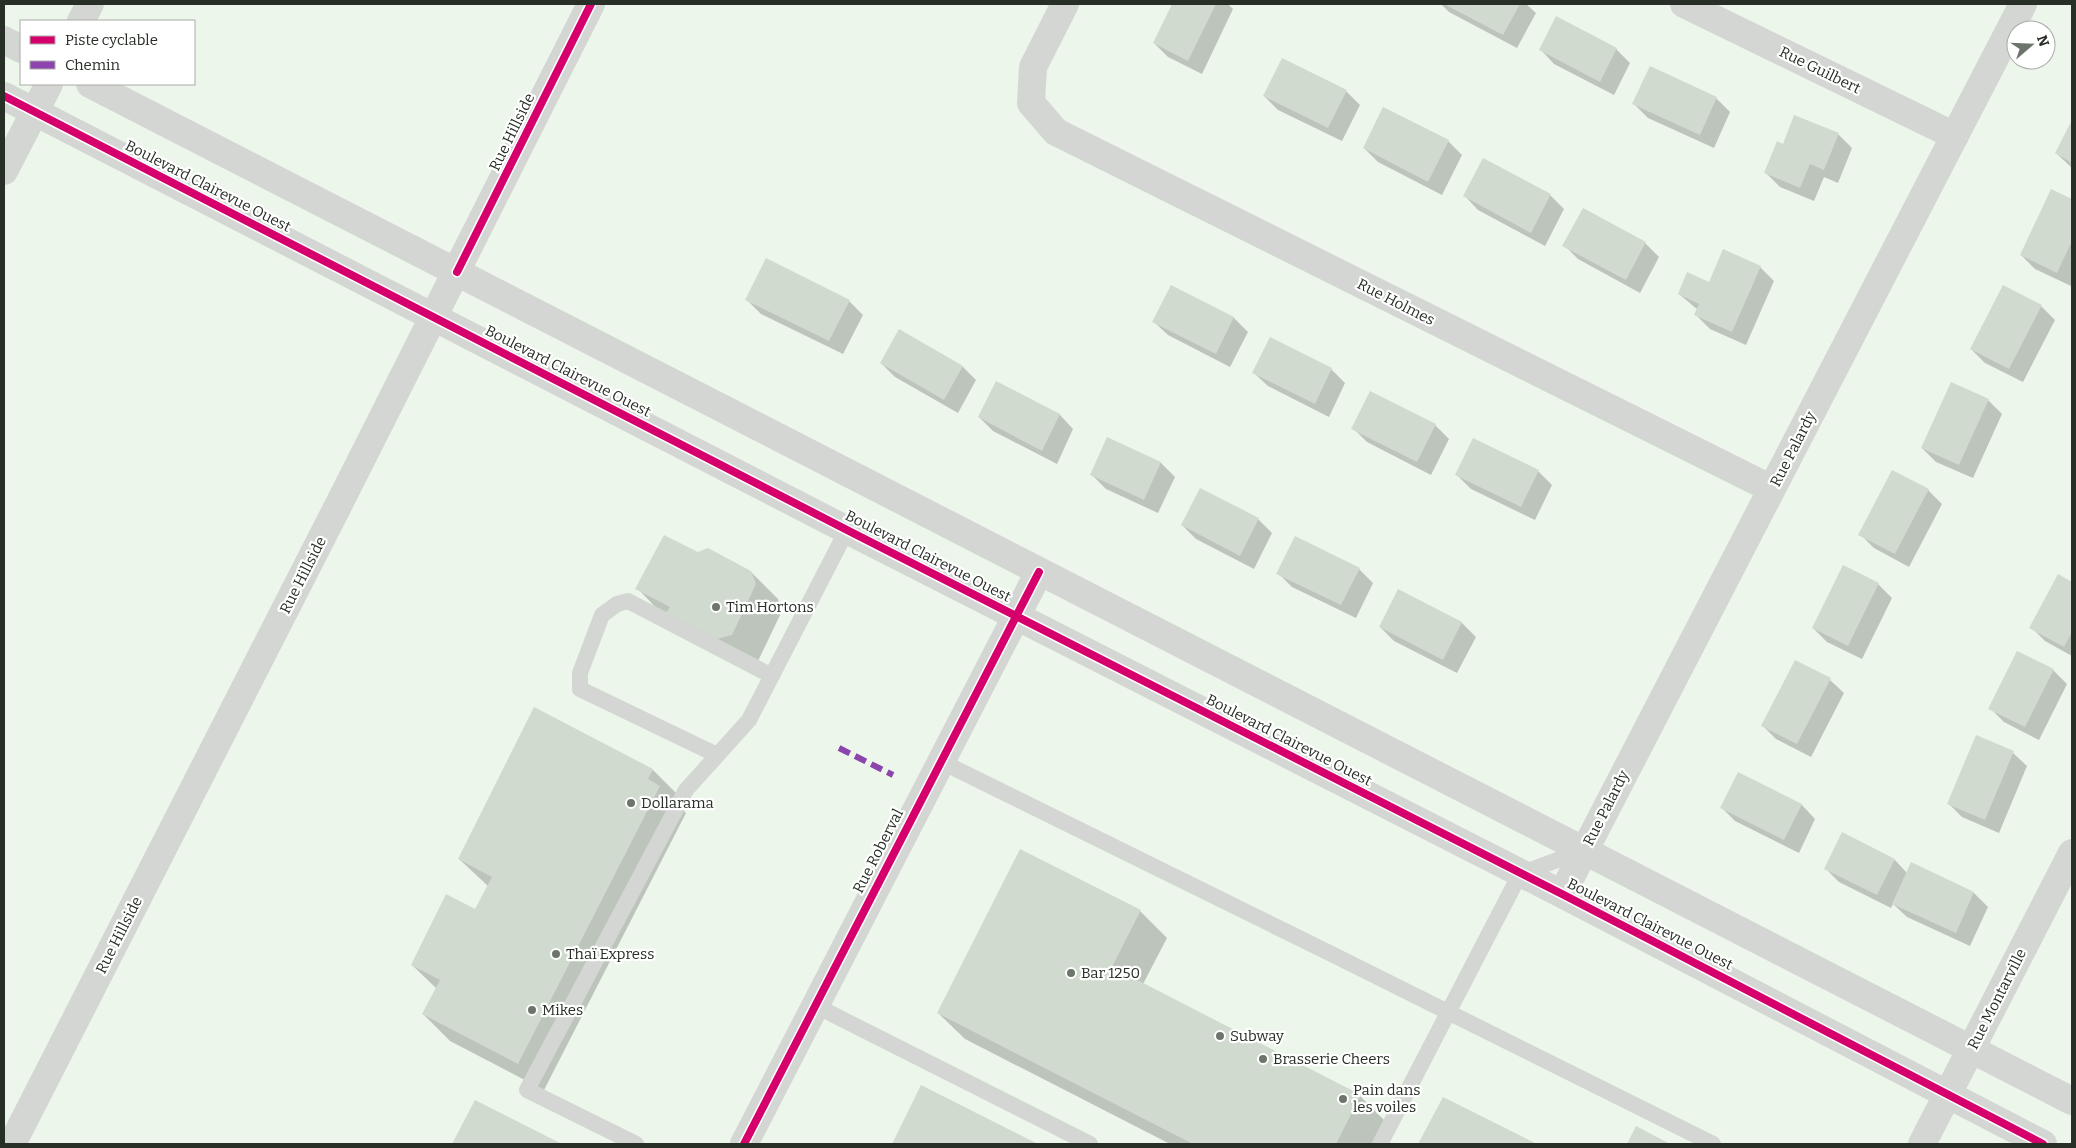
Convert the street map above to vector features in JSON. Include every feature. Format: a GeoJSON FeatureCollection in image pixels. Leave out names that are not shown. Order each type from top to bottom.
{"type":"FeatureCollection","features":[{"type":"Feature","properties":{"kind":"street"},"geometry":{"type":"LineString","coordinates":[[82,20],[90,4]]}},
{"type":"Feature","properties":{"kind":"street","name":"Rue Hillside"},"geometry":{"type":"LineString","coordinates":[[12,1144],[434,318],[591,4]]}},
{"type":"Feature","properties":{"kind":"street","name":"Rue Holmes"},"geometry":{"type":"LineString","coordinates":[[1065,4],[1033,67],[1031,102],[1056,132],[1772,490]]}},
{"type":"Feature","properties":{"kind":"street","name":"Rue Guilbert"},"geometry":{"type":"LineString","coordinates":[[1684,4],[1955,136]]}},
{"type":"Feature","properties":{"kind":"street","name":"Rue Palardy"},"geometry":{"type":"LineString","coordinates":[[1562,894],[2023,4]]}},
{"type":"Feature","properties":{"kind":"street"},"geometry":{"type":"LineString","coordinates":[[4,40],[20,48]]}},
{"type":"Feature","properties":{"kind":"street"},"geometry":{"type":"LineString","coordinates":[[4,171],[48,85]]}},
{"type":"Feature","properties":{"kind":"street"},"geometry":{"type":"LineString","coordinates":[[92,85],[1039,572],[1972,1048],[2072,1101]]}},
{"type":"Feature","properties":{"kind":"street","name":"Boulevard Clairevue Ouest"},"geometry":{"type":"LineString","coordinates":[[4,96],[847,530],[1562,894],[2044,1144]]}},
{"type":"Feature","properties":{"kind":"street","name":"Rue Roberval"},"geometry":{"type":"LineString","coordinates":[[744,1144],[1039,572]]}},
{"type":"Feature","properties":{"kind":"street","name":"Rue Montarville"},"geometry":{"type":"LineString","coordinates":[[1922,1144],[2072,853]]}},
{"type":"Feature","properties":{"kind":"lane"},"geometry":{"type":"LineString","coordinates":[[636,1144],[527,1090],[686,790],[749,720],[847,530]]}},
{"type":"Feature","properties":{"kind":"lane"},"geometry":{"type":"LineString","coordinates":[[717,755],[580,689],[580,673],[602,615],[617,604],[628,600],[772,676]]}},
{"type":"Feature","properties":{"kind":"lane"},"geometry":{"type":"LineString","coordinates":[[940,761],[1196,889],[1449,1011],[1713,1144]]}},
{"type":"Feature","properties":{"kind":"lane"},"geometry":{"type":"LineString","coordinates":[[1380,1144],[1520,874],[1584,850]]}},
{"type":"Feature","properties":{"kind":"lane"},"geometry":{"type":"LineString","coordinates":[[814,1005],[1090,1144]]}},
{"type":"Feature","properties":{"kind":"building"},"geometry":{"type":"Polygon","coordinates":[[[1172,4],[1216,4],[1188,61],[1153,43],[1172,4]]]}},
{"type":"Feature","properties":{"kind":"building"},"geometry":{"type":"Polygon","coordinates":[[[1444,4],[1520,4],[1503,35],[1444,4]]]}},
{"type":"Feature","properties":{"kind":"building"},"geometry":{"type":"Polygon","coordinates":[[[1556,16],[1617,48],[1600,82],[1539,50],[1556,16]]]}},
{"type":"Feature","properties":{"kind":"building"},"geometry":{"type":"Polygon","coordinates":[[[1282,58],[1347,90],[1328,128],[1263,96],[1282,58]]]}},
{"type":"Feature","properties":{"kind":"building"},"geometry":{"type":"Polygon","coordinates":[[[1650,66],[1717,97],[1700,135],[1632,104],[1650,66]]]}},
{"type":"Feature","properties":{"kind":"building"},"geometry":{"type":"Polygon","coordinates":[[[1383,107],[1449,140],[1428,182],[1363,148],[1383,107]]]}},
{"type":"Feature","properties":{"kind":"building"},"geometry":{"type":"Polygon","coordinates":[[[1794,115],[1839,133],[1824,170],[1810,164],[1800,188],[1764,173],[1777,141],[1783,144],[1794,115]]]}},
{"type":"Feature","properties":{"kind":"building"},"geometry":{"type":"Polygon","coordinates":[[[2072,120],[2072,163],[2055,153],[2072,120]]]}},
{"type":"Feature","properties":{"kind":"building"},"geometry":{"type":"Polygon","coordinates":[[[1483,158],[1551,194],[1531,233],[1463,196],[1483,158]]]}},
{"type":"Feature","properties":{"kind":"building"},"geometry":{"type":"Polygon","coordinates":[[[2051,189],[2072,199],[2072,241],[2057,273],[2020,255],[2051,189]]]}},
{"type":"Feature","properties":{"kind":"building"},"geometry":{"type":"Polygon","coordinates":[[[1583,208],[1646,242],[1626,280],[1562,246],[1583,208]]]}},
{"type":"Feature","properties":{"kind":"building"},"geometry":{"type":"Polygon","coordinates":[[[1723,249],[1761,266],[1732,332],[1694,315],[1699,304],[1678,294],[1687,272],[1709,282],[1723,249]]]}},
{"type":"Feature","properties":{"kind":"building"},"geometry":{"type":"Polygon","coordinates":[[[766,258],[850,300],[829,341],[745,300],[766,258]]]}},
{"type":"Feature","properties":{"kind":"building"},"geometry":{"type":"Polygon","coordinates":[[[1171,285],[1234,317],[1216,354],[1152,322],[1171,285]]]}},
{"type":"Feature","properties":{"kind":"building"},"geometry":{"type":"Polygon","coordinates":[[[2003,285],[2042,305],[2009,369],[1970,349],[2003,285]]]}},
{"type":"Feature","properties":{"kind":"building"},"geometry":{"type":"Polygon","coordinates":[[[899,329],[963,366],[944,400],[880,363],[899,329]]]}},
{"type":"Feature","properties":{"kind":"building"},"geometry":{"type":"Polygon","coordinates":[[[1270,337],[1332,368],[1315,404],[1252,373],[1270,337]]]}},
{"type":"Feature","properties":{"kind":"building"},"geometry":{"type":"Polygon","coordinates":[[[996,381],[1060,414],[1042,451],[978,417],[996,381]]]}},
{"type":"Feature","properties":{"kind":"building"},"geometry":{"type":"Polygon","coordinates":[[[1951,382],[1989,399],[1959,465],[1921,448],[1951,382]]]}},
{"type":"Feature","properties":{"kind":"building"},"geometry":{"type":"Polygon","coordinates":[[[1370,391],[1436,424],[1417,462],[1351,429],[1370,391]]]}},
{"type":"Feature","properties":{"kind":"building"},"geometry":{"type":"Polygon","coordinates":[[[1107,437],[1161,462],[1144,500],[1090,475],[1107,437]]]}},
{"type":"Feature","properties":{"kind":"building"},"geometry":{"type":"Polygon","coordinates":[[[1473,438],[1539,470],[1521,507],[1455,475],[1473,438]]]}},
{"type":"Feature","properties":{"kind":"building"},"geometry":{"type":"Polygon","coordinates":[[[1892,470],[1929,489],[1895,554],[1858,535],[1892,470]]]}},
{"type":"Feature","properties":{"kind":"building"},"geometry":{"type":"Polygon","coordinates":[[[1200,488],[1259,518],[1240,556],[1181,525],[1200,488]]]}},
{"type":"Feature","properties":{"kind":"building"},"geometry":{"type":"Polygon","coordinates":[[[664,535],[698,552],[708,548],[751,571],[756,584],[732,635],[717,639],[666,613],[670,607],[635,589],[664,535]]]}},
{"type":"Feature","properties":{"kind":"building"},"geometry":{"type":"Polygon","coordinates":[[[1295,536],[1360,568],[1341,605],[1276,574],[1295,536]]]}},
{"type":"Feature","properties":{"kind":"building"},"geometry":{"type":"Polygon","coordinates":[[[1843,565],[1879,583],[1848,646],[1812,628],[1843,565]]]}},
{"type":"Feature","properties":{"kind":"building"},"geometry":{"type":"Polygon","coordinates":[[[2058,574],[2072,582],[2072,632],[2064,647],[2029,628],[2058,574]]]}},
{"type":"Feature","properties":{"kind":"building"},"geometry":{"type":"Polygon","coordinates":[[[1398,589],[1462,622],[1443,660],[1379,627],[1398,589]]]}},
{"type":"Feature","properties":{"kind":"building"},"geometry":{"type":"Polygon","coordinates":[[[2017,651],[2054,669],[2025,727],[1988,709],[2017,651]]]}},
{"type":"Feature","properties":{"kind":"building"},"geometry":{"type":"Polygon","coordinates":[[[1795,660],[1831,678],[1797,744],[1761,726],[1795,660]]]}},
{"type":"Feature","properties":{"kind":"building"},"geometry":{"type":"Polygon","coordinates":[[[534,707],[653,769],[648,779],[660,786],[518,1064],[422,1014],[440,980],[411,965],[446,894],[475,909],[492,877],[458,859],[534,707]]]}},
{"type":"Feature","properties":{"kind":"building"},"geometry":{"type":"Polygon","coordinates":[[[1976,735],[2014,751],[1985,820],[1947,804],[1976,735]]]}},
{"type":"Feature","properties":{"kind":"building"},"geometry":{"type":"Polygon","coordinates":[[[1738,772],[1802,804],[1784,840],[1720,808],[1738,772]]]}},
{"type":"Feature","properties":{"kind":"building"},"geometry":{"type":"Polygon","coordinates":[[[1842,832],[1895,859],[1877,895],[1824,869],[1842,832]]]}},
{"type":"Feature","properties":{"kind":"building"},"geometry":{"type":"Polygon","coordinates":[[[1020,849],[1141,910],[1112,967],[1361,1095],[1336,1144],[1193,1144],[937,1013],[1020,849]]]}},
{"type":"Feature","properties":{"kind":"building"},"geometry":{"type":"Polygon","coordinates":[[[1911,862],[1974,892],[1956,933],[1892,904],[1911,862]]]}},
{"type":"Feature","properties":{"kind":"building"},"geometry":{"type":"Polygon","coordinates":[[[921,1085],[1038,1144],[892,1144],[921,1085]]]}},
{"type":"Feature","properties":{"kind":"building"},"geometry":{"type":"Polygon","coordinates":[[[1443,1097],[1537,1144],[1418,1144],[1443,1097]]]}},
{"type":"Feature","properties":{"kind":"building"},"geometry":{"type":"Polygon","coordinates":[[[475,1100],[562,1144],[452,1144],[475,1100]]]}},
{"type":"Feature","properties":{"kind":"building"},"geometry":{"type":"Polygon","coordinates":[[[1636,1126],[1670,1144],[1627,1144],[1636,1126]]]}},
{"type":"Feature","properties":{"kind":"marked path"},"geometry":{"type":"LineString","coordinates":[[839,748],[893,775]]}},
{"type":"Feature","properties":{"kind":"cycle path"},"geometry":{"type":"LineString","coordinates":[[457,272],[591,4]]}},
{"type":"Feature","properties":{"kind":"cycle path"},"geometry":{"type":"LineString","coordinates":[[4,96],[847,530],[1562,894],[2043,1144]]}},
{"type":"Feature","properties":{"kind":"cycle path"},"geometry":{"type":"LineString","coordinates":[[744,1144],[1039,572]]}},
{"type":"Feature","properties":{"kind":"place","name":"Tim Hortons"},"geometry":{"type":"Point","coordinates":[716,607]}},
{"type":"Feature","properties":{"kind":"place","name":"Dollarama"},"geometry":{"type":"Point","coordinates":[631,803]}},
{"type":"Feature","properties":{"kind":"place","name":"Thaï Express"},"geometry":{"type":"Point","coordinates":[556,954]}},
{"type":"Feature","properties":{"kind":"place","name":"Bar 1250"},"geometry":{"type":"Point","coordinates":[1071,973]}},
{"type":"Feature","properties":{"kind":"place","name":"Mikes"},"geometry":{"type":"Point","coordinates":[532,1010]}},
{"type":"Feature","properties":{"kind":"place","name":"Subway"},"geometry":{"type":"Point","coordinates":[1220,1036]}},
{"type":"Feature","properties":{"kind":"place","name":"Brasserie Cheers"},"geometry":{"type":"Point","coordinates":[1263,1059]}},
{"type":"Feature","properties":{"kind":"place","name":"Pain dans les voiles"},"geometry":{"type":"Point","coordinates":[1343,1099]}}]}
